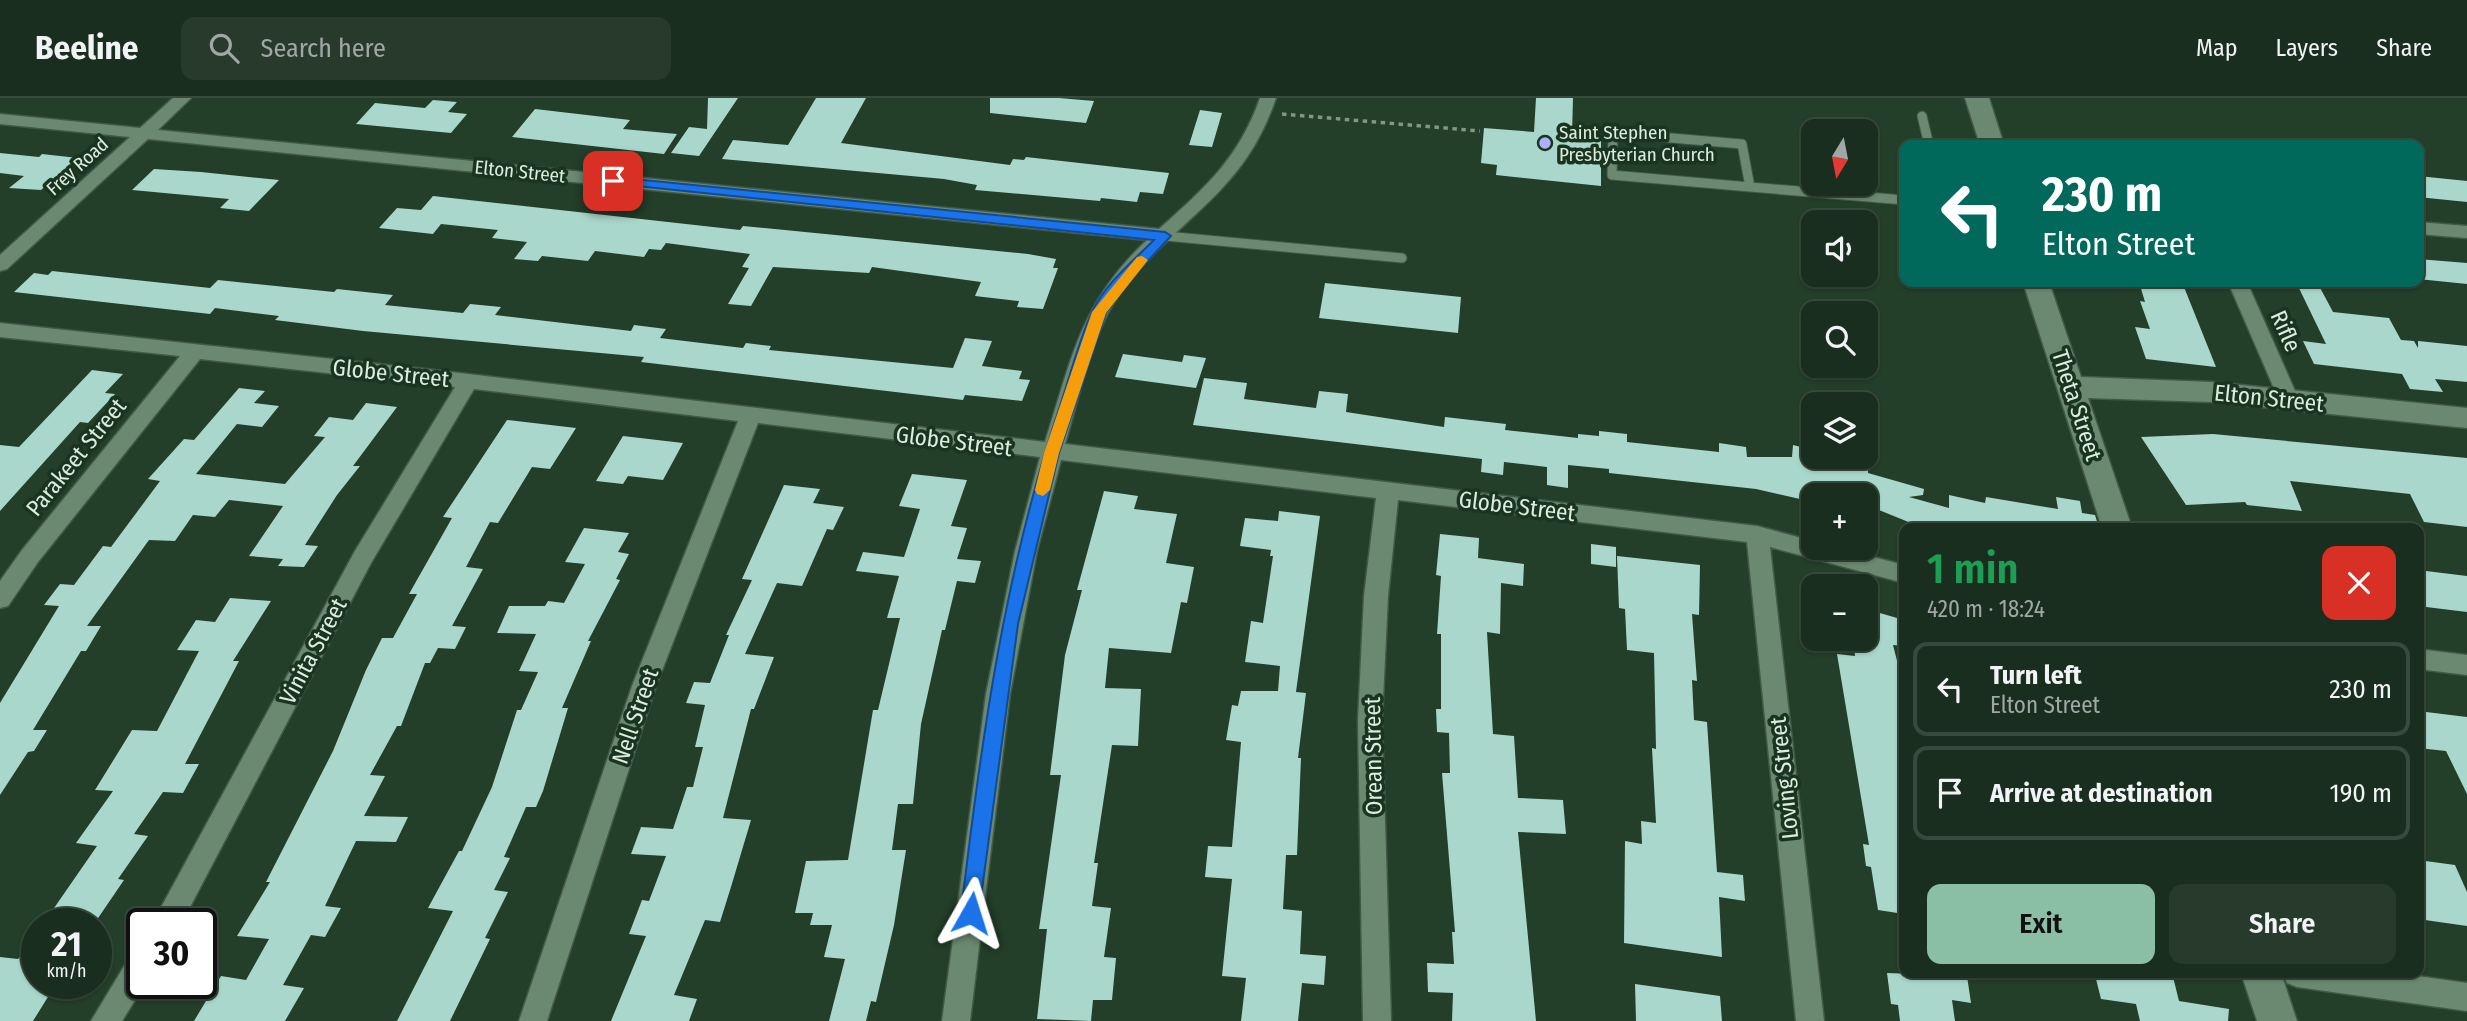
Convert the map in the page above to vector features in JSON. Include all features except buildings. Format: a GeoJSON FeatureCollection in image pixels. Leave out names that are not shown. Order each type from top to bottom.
{"type":"FeatureCollection","features":[{"type":"Feature","properties":{"kind":"street","name":"Frey Road"},"geometry":{"type":"LineString","coordinates":[[0,265],[183,98]]}},
{"type":"Feature","properties":{"kind":"street"},"geometry":{"type":"LineString","coordinates":[[1977,98],[1990,140]]}},
{"type":"Feature","properties":{"kind":"street"},"geometry":{"type":"LineString","coordinates":[[956,1021],[963,986],[984,790],[1010,624],[1052,453],[1099,312],[1124,278],[1228,176],[1251,145],[1266,105]]}},
{"type":"Feature","properties":{"kind":"street","name":"Elton Street"},"geometry":{"type":"LineString","coordinates":[[0,119],[1165,236]]}},
{"type":"Feature","properties":{"kind":"street"},"geometry":{"type":"LineString","coordinates":[[2424,228],[2467,232]]}},
{"type":"Feature","properties":{"kind":"street","name":"Theta Street"},"geometry":{"type":"LineString","coordinates":[[2038,287],[2115,523]]}},
{"type":"Feature","properties":{"kind":"street","name":"Rifle"},"geometry":{"type":"LineString","coordinates":[[2239,287],[2289,400]]}},
{"type":"Feature","properties":{"kind":"street","name":"Globe Street"},"geometry":{"type":"LineString","coordinates":[[0,330],[751,415],[1757,535],[1899,573]]}},
{"type":"Feature","properties":{"kind":"street","name":"Parakeet Street"},"geometry":{"type":"LineString","coordinates":[[0,599],[30,556],[195,351]]}},
{"type":"Feature","properties":{"kind":"street","name":"Vinita Street"},"geometry":{"type":"LineString","coordinates":[[175,908],[363,557],[468,382]]}},
{"type":"Feature","properties":{"kind":"street","name":"Elton Street"},"geometry":{"type":"LineString","coordinates":[[2070,387],[2211,392],[2467,418]]}},
{"type":"Feature","properties":{"kind":"street","name":"Nell Street"},"geometry":{"type":"LineString","coordinates":[[533,1021],[644,685],[751,415]]}},
{"type":"Feature","properties":{"kind":"street","name":"Orean Street"},"geometry":{"type":"LineString","coordinates":[[1377,1021],[1370,720],[1376,596],[1388,491]]}},
{"type":"Feature","properties":{"kind":"street","name":"Loving Street"},"geometry":{"type":"LineString","coordinates":[[1757,535],[1810,1021]]}},
{"type":"Feature","properties":{"kind":"street"},"geometry":{"type":"LineString","coordinates":[[2424,660],[2467,664]]}},
{"type":"Feature","properties":{"kind":"street"},"geometry":{"type":"LineString","coordinates":[[2263,978],[2277,1021]]}},
{"type":"Feature","properties":{"kind":"street"},"geometry":{"type":"LineString","coordinates":[[2332,978],[2467,997]]}},
{"type":"Feature","properties":{"kind":"street"},"geometry":{"type":"LineString","coordinates":[[105,1021],[126,988]]}},
{"type":"Feature","properties":{"kind":"lane"},"geometry":{"type":"LineString","coordinates":[[1922,116],[1928,140]]}},
{"type":"Feature","properties":{"kind":"lane"},"geometry":{"type":"LineString","coordinates":[[1750,187],[1742,144],[1613,133],[1612,176],[1899,200]]}},
{"type":"Feature","properties":{"kind":"lane"},"geometry":{"type":"LineString","coordinates":[[1165,236],[1402,258]]}},
{"type":"Feature","properties":{"kind":"path"},"geometry":{"type":"LineString","coordinates":[[1266,105],[1480,131]]}},
{"type":"Feature","properties":{"kind":"slow traffic"},"geometry":{"type":"LineString","coordinates":[[1043,490],[1052,453],[1099,312],[1124,278],[1142,260]]}},
{"type":"Feature","properties":{"kind":"place","name":"Saint Stephen Presbyterian Church"},"geometry":{"type":"Point","coordinates":[1545,143]}},
{"type":"Feature","properties":{"kind":"route"},"geometry":{"type":"LineString","coordinates":[[613,181],[1165,236],[1124,278],[1099,312],[1052,453],[1010,624],[984,790],[971,913]]}}]}
